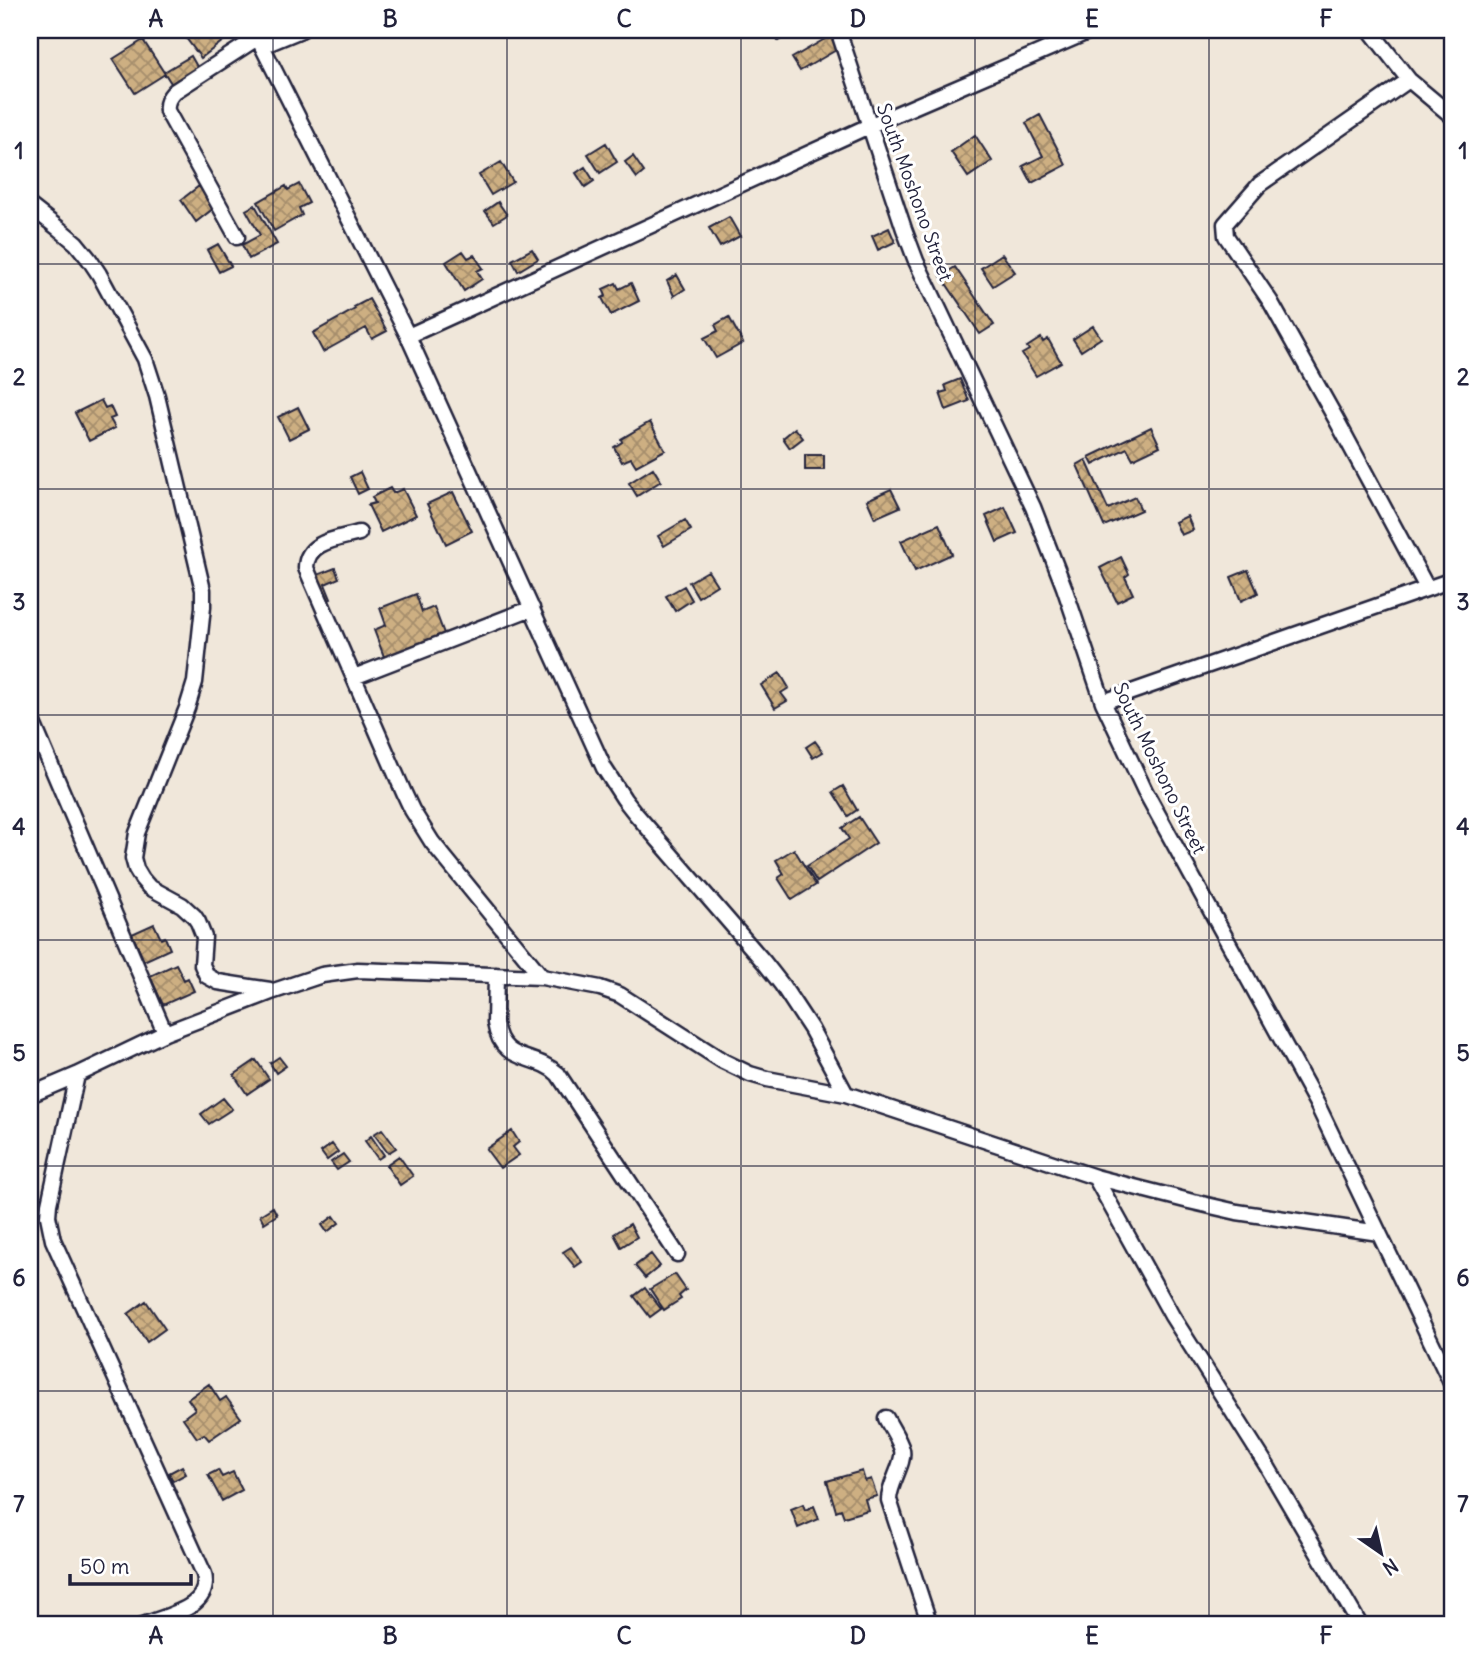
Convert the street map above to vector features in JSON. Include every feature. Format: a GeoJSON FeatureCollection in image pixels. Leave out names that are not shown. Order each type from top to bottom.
{"type":"FeatureCollection","features":[{"type":"Feature","properties":{"kind":"street"},"geometry":{"type":"LineString","coordinates":[[236,237],[166,106],[170,96],[176,91],[258,38],[301,30]]}},
{"type":"Feature","properties":{"kind":"street","name":"South Moshono Street"},"geometry":{"type":"LineString","coordinates":[[838,30],[916,261],[1034,507],[1103,702],[1158,817],[1317,1104],[1452,1385]]}},
{"type":"Feature","properties":{"kind":"street"},"geometry":{"type":"LineString","coordinates":[[408,336],[871,125],[1092,30]]}},
{"type":"Feature","properties":{"kind":"street"},"geometry":{"type":"LineString","coordinates":[[1370,30],[1409,80],[1452,116]]}},
{"type":"Feature","properties":{"kind":"street"},"geometry":{"type":"LineString","coordinates":[[258,38],[408,336],[604,768],[624,800],[782,985],[811,1029],[846,1094]]}},
{"type":"Feature","properties":{"kind":"street"},"geometry":{"type":"LineString","coordinates":[[1409,80],[1260,184],[1224,224],[1226,236],[1270,302],[1427,588]]}},
{"type":"Feature","properties":{"kind":"street"},"geometry":{"type":"LineString","coordinates":[[30,206],[76,243],[89,259],[145,359],[157,396],[200,574],[203,607],[195,682],[137,833],[133,858],[136,869],[149,887],[182,905],[194,915],[204,937],[202,965],[207,976],[218,982],[274,991]]}},
{"type":"Feature","properties":{"kind":"street"},"geometry":{"type":"LineString","coordinates":[[359,533],[317,545],[311,551],[306,568],[421,826],[542,977]]}},
{"type":"Feature","properties":{"kind":"street"},"geometry":{"type":"LineString","coordinates":[[1103,702],[1452,580]]}},
{"type":"Feature","properties":{"kind":"street"},"geometry":{"type":"LineString","coordinates":[[354,677],[532,608]]}},
{"type":"Feature","properties":{"kind":"street"},"geometry":{"type":"LineString","coordinates":[[30,716],[165,1032]]}},
{"type":"Feature","properties":{"kind":"street"},"geometry":{"type":"LineString","coordinates":[[30,1095],[165,1032],[322,975],[358,970],[542,977],[600,988],[620,995],[723,1061],[750,1074],[846,1094],[1095,1177],[1237,1212],[1379,1233]]}},
{"type":"Feature","properties":{"kind":"street"},"geometry":{"type":"LineString","coordinates":[[496,975],[495,1023],[502,1043],[512,1054],[550,1067],[558,1074],[677,1254]]}},
{"type":"Feature","properties":{"kind":"street"},"geometry":{"type":"LineString","coordinates":[[76,1075],[49,1204],[49,1228],[206,1581],[202,1595],[192,1606],[144,1625]]}},
{"type":"Feature","properties":{"kind":"street"},"geometry":{"type":"LineString","coordinates":[[1095,1177],[1172,1316],[1266,1466],[1360,1625]]}},
{"type":"Feature","properties":{"kind":"street"},"geometry":{"type":"LineString","coordinates":[[886,1418],[903,1453],[889,1500],[930,1625]]}},
{"type":"Feature","properties":{"kind":"building"},"geometry":{"type":"Polygon","coordinates":[[[180,30],[229,30],[232,34],[201,58],[180,30]]]}},
{"type":"Feature","properties":{"kind":"building"},"geometry":{"type":"Polygon","coordinates":[[[778,30],[795,30],[778,41],[773,33],[778,30]]]}},
{"type":"Feature","properties":{"kind":"building"},"geometry":{"type":"Polygon","coordinates":[[[830,36],[838,49],[800,71],[792,58],[830,36]]]}},
{"type":"Feature","properties":{"kind":"building"},"geometry":{"type":"Polygon","coordinates":[[[143,40],[165,74],[135,93],[113,59],[143,40]]]}},
{"type":"Feature","properties":{"kind":"building"},"geometry":{"type":"Polygon","coordinates":[[[191,56],[200,72],[174,88],[164,72],[191,56]]]}},
{"type":"Feature","properties":{"kind":"building"},"geometry":{"type":"Polygon","coordinates":[[[1040,115],[1066,165],[1032,183],[1023,166],[1043,156],[1026,123],[1040,115]]]}},
{"type":"Feature","properties":{"kind":"building"},"geometry":{"type":"Polygon","coordinates":[[[975,135],[992,161],[968,177],[951,152],[975,135]]]}},
{"type":"Feature","properties":{"kind":"building"},"geometry":{"type":"Polygon","coordinates":[[[606,143],[617,162],[600,173],[588,154],[606,143]]]}},
{"type":"Feature","properties":{"kind":"building"},"geometry":{"type":"Polygon","coordinates":[[[633,156],[644,172],[637,178],[625,162],[633,156]]]}},
{"type":"Feature","properties":{"kind":"building"},"geometry":{"type":"Polygon","coordinates":[[[501,162],[513,182],[491,195],[479,175],[501,162]]]}},
{"type":"Feature","properties":{"kind":"building"},"geometry":{"type":"Polygon","coordinates":[[[585,167],[594,181],[585,187],[576,173],[585,167]]]}},
{"type":"Feature","properties":{"kind":"building"},"geometry":{"type":"Polygon","coordinates":[[[299,184],[309,203],[299,208],[302,215],[274,231],[258,202],[286,186],[288,190],[299,184]]]}},
{"type":"Feature","properties":{"kind":"building"},"geometry":{"type":"Polygon","coordinates":[[[199,186],[214,208],[196,222],[181,200],[199,186]]]}},
{"type":"Feature","properties":{"kind":"building"},"geometry":{"type":"Polygon","coordinates":[[[498,202],[507,215],[494,223],[485,211],[498,202]]]}},
{"type":"Feature","properties":{"kind":"building"},"geometry":{"type":"Polygon","coordinates":[[[255,205],[277,244],[249,259],[242,245],[260,235],[246,210],[255,205]]]}},
{"type":"Feature","properties":{"kind":"building"},"geometry":{"type":"Polygon","coordinates":[[[729,217],[740,236],[720,247],[709,228],[729,217]]]}},
{"type":"Feature","properties":{"kind":"building"},"geometry":{"type":"Polygon","coordinates":[[[889,228],[895,242],[878,250],[872,236],[889,228]]]}},
{"type":"Feature","properties":{"kind":"building"},"geometry":{"type":"Polygon","coordinates":[[[218,244],[231,266],[219,272],[207,250],[218,244]]]}},
{"type":"Feature","properties":{"kind":"building"},"geometry":{"type":"Polygon","coordinates":[[[532,249],[538,259],[518,271],[512,260],[532,249]]]}},
{"type":"Feature","properties":{"kind":"building"},"geometry":{"type":"Polygon","coordinates":[[[463,251],[468,258],[474,255],[483,268],[477,271],[482,279],[464,291],[446,262],[463,251]]]}},
{"type":"Feature","properties":{"kind":"building"},"geometry":{"type":"Polygon","coordinates":[[[1002,254],[1015,272],[993,286],[981,268],[1002,254]]]}},
{"type":"Feature","properties":{"kind":"building"},"geometry":{"type":"Polygon","coordinates":[[[955,267],[994,325],[980,334],[941,276],[955,267]]]}},
{"type":"Feature","properties":{"kind":"building"},"geometry":{"type":"Polygon","coordinates":[[[677,275],[685,289],[674,296],[667,281],[677,275]]]}},
{"type":"Feature","properties":{"kind":"building"},"geometry":{"type":"Polygon","coordinates":[[[616,283],[619,289],[631,283],[639,301],[611,315],[602,298],[606,296],[603,289],[616,283]]]}},
{"type":"Feature","properties":{"kind":"building"},"geometry":{"type":"Polygon","coordinates":[[[369,299],[387,331],[372,339],[366,328],[323,352],[313,333],[369,299]]]}},
{"type":"Feature","properties":{"kind":"building"},"geometry":{"type":"Polygon","coordinates":[[[729,317],[743,343],[716,358],[704,338],[718,331],[715,325],[729,317]]]}},
{"type":"Feature","properties":{"kind":"building"},"geometry":{"type":"Polygon","coordinates":[[[1093,326],[1101,338],[1081,351],[1073,339],[1093,326]]]}},
{"type":"Feature","properties":{"kind":"building"},"geometry":{"type":"Polygon","coordinates":[[[1041,338],[1043,342],[1048,339],[1061,362],[1036,376],[1022,354],[1029,350],[1027,347],[1041,338]]]}},
{"type":"Feature","properties":{"kind":"building"},"geometry":{"type":"Polygon","coordinates":[[[960,379],[969,401],[946,410],[940,393],[947,391],[945,385],[960,379]]]}},
{"type":"Feature","properties":{"kind":"building"},"geometry":{"type":"Polygon","coordinates":[[[101,400],[105,408],[110,406],[115,417],[110,419],[115,428],[89,441],[75,413],[101,400]]]}},
{"type":"Feature","properties":{"kind":"building"},"geometry":{"type":"Polygon","coordinates":[[[298,407],[309,429],[289,439],[278,417],[298,407]]]}},
{"type":"Feature","properties":{"kind":"building"},"geometry":{"type":"Polygon","coordinates":[[[650,422],[665,450],[636,466],[631,458],[622,462],[614,447],[622,442],[621,439],[650,422]]]}},
{"type":"Feature","properties":{"kind":"building"},"geometry":{"type":"Polygon","coordinates":[[[1151,427],[1160,446],[1133,459],[1127,448],[1093,465],[1089,457],[1151,427]]]}},
{"type":"Feature","properties":{"kind":"building"},"geometry":{"type":"Polygon","coordinates":[[[795,428],[803,438],[790,448],[783,438],[795,428]]]}},
{"type":"Feature","properties":{"kind":"building"},"geometry":{"type":"Polygon","coordinates":[[[805,455],[824,455],[824,470],[805,470],[805,455]]]}},
{"type":"Feature","properties":{"kind":"building"},"geometry":{"type":"Polygon","coordinates":[[[1086,460],[1108,509],[1135,497],[1141,510],[1104,526],[1077,465],[1086,460]]]}},
{"type":"Feature","properties":{"kind":"building"},"geometry":{"type":"Polygon","coordinates":[[[653,468],[661,481],[637,496],[629,483],[653,468]]]}},
{"type":"Feature","properties":{"kind":"building"},"geometry":{"type":"Polygon","coordinates":[[[360,472],[368,489],[358,494],[350,477],[360,472]]]}},
{"type":"Feature","properties":{"kind":"building"},"geometry":{"type":"Polygon","coordinates":[[[390,488],[393,493],[403,489],[416,515],[381,532],[368,505],[375,503],[372,497],[390,488]]]}},
{"type":"Feature","properties":{"kind":"building"},"geometry":{"type":"Polygon","coordinates":[[[891,489],[900,507],[875,518],[867,500],[891,489]]]}},
{"type":"Feature","properties":{"kind":"building"},"geometry":{"type":"Polygon","coordinates":[[[453,492],[472,531],[446,544],[427,504],[453,492]]]}},
{"type":"Feature","properties":{"kind":"building"},"geometry":{"type":"Polygon","coordinates":[[[1005,507],[1017,533],[997,542],[986,516],[1005,507]]]}},
{"type":"Feature","properties":{"kind":"building"},"geometry":{"type":"Polygon","coordinates":[[[1187,516],[1193,530],[1181,535],[1175,522],[1187,516]]]}},
{"type":"Feature","properties":{"kind":"building"},"geometry":{"type":"Polygon","coordinates":[[[685,520],[691,530],[664,546],[658,536],[685,520]]]}},
{"type":"Feature","properties":{"kind":"building"},"geometry":{"type":"Polygon","coordinates":[[[939,524],[952,554],[915,571],[901,541],[939,524]]]}},
{"type":"Feature","properties":{"kind":"building"},"geometry":{"type":"Polygon","coordinates":[[[1121,557],[1129,574],[1125,577],[1133,594],[1117,602],[1100,568],[1121,557]]]}},
{"type":"Feature","properties":{"kind":"building"},"geometry":{"type":"Polygon","coordinates":[[[335,568],[339,578],[325,584],[331,599],[322,602],[312,577],[335,568]]]}},
{"type":"Feature","properties":{"kind":"building"},"geometry":{"type":"Polygon","coordinates":[[[1248,570],[1258,593],[1241,601],[1231,577],[1248,570]]]}},
{"type":"Feature","properties":{"kind":"building"},"geometry":{"type":"Polygon","coordinates":[[[708,571],[717,585],[698,597],[689,582],[708,571]]]}},
{"type":"Feature","properties":{"kind":"building"},"geometry":{"type":"Polygon","coordinates":[[[684,586],[692,600],[675,611],[666,596],[684,586]]]}},
{"type":"Feature","properties":{"kind":"building"},"geometry":{"type":"Polygon","coordinates":[[[416,594],[422,612],[434,607],[446,639],[386,662],[374,630],[386,625],[380,608],[416,594]]]}},
{"type":"Feature","properties":{"kind":"building"},"geometry":{"type":"Polygon","coordinates":[[[780,673],[789,688],[781,693],[787,701],[775,708],[761,685],[780,673]]]}},
{"type":"Feature","properties":{"kind":"building"},"geometry":{"type":"Polygon","coordinates":[[[815,741],[823,752],[813,758],[806,747],[815,741]]]}},
{"type":"Feature","properties":{"kind":"building"},"geometry":{"type":"Polygon","coordinates":[[[843,786],[857,810],[848,816],[833,792],[843,786]]]}},
{"type":"Feature","properties":{"kind":"building"},"geometry":{"type":"Polygon","coordinates":[[[859,817],[876,843],[817,882],[807,866],[849,839],[842,828],[859,817]]]}},
{"type":"Feature","properties":{"kind":"building"},"geometry":{"type":"Polygon","coordinates":[[[794,849],[816,885],[792,900],[778,878],[784,874],[776,860],[794,849]]]}},
{"type":"Feature","properties":{"kind":"building"},"geometry":{"type":"Polygon","coordinates":[[[154,924],[161,939],[165,937],[170,949],[144,961],[132,934],[154,924]]]}},
{"type":"Feature","properties":{"kind":"building"},"geometry":{"type":"Polygon","coordinates":[[[176,964],[184,980],[188,978],[194,991],[163,1005],[150,976],[176,964]]]}},
{"type":"Feature","properties":{"kind":"building"},"geometry":{"type":"Polygon","coordinates":[[[279,1057],[286,1066],[276,1073],[270,1063],[279,1057]]]}},
{"type":"Feature","properties":{"kind":"building"},"geometry":{"type":"Polygon","coordinates":[[[256,1060],[269,1079],[247,1094],[234,1075],[256,1060]]]}},
{"type":"Feature","properties":{"kind":"building"},"geometry":{"type":"Polygon","coordinates":[[[223,1098],[232,1109],[209,1124],[201,1114],[223,1098]]]}},
{"type":"Feature","properties":{"kind":"building"},"geometry":{"type":"Polygon","coordinates":[[[382,1129],[396,1148],[388,1153],[374,1134],[382,1129]]]}},
{"type":"Feature","properties":{"kind":"building"},"geometry":{"type":"Polygon","coordinates":[[[512,1131],[519,1142],[513,1147],[519,1155],[500,1168],[486,1149],[512,1131]]]}},
{"type":"Feature","properties":{"kind":"building"},"geometry":{"type":"Polygon","coordinates":[[[371,1136],[384,1155],[378,1159],[365,1141],[371,1136]]]}},
{"type":"Feature","properties":{"kind":"building"},"geometry":{"type":"Polygon","coordinates":[[[332,1144],[338,1152],[327,1160],[321,1152],[332,1144]]]}},
{"type":"Feature","properties":{"kind":"building"},"geometry":{"type":"Polygon","coordinates":[[[343,1154],[349,1162],[337,1170],[331,1162],[343,1154]]]}},
{"type":"Feature","properties":{"kind":"building"},"geometry":{"type":"Polygon","coordinates":[[[399,1156],[413,1176],[400,1185],[386,1165],[399,1156]]]}},
{"type":"Feature","properties":{"kind":"building"},"geometry":{"type":"Polygon","coordinates":[[[273,1207],[277,1215],[264,1223],[260,1215],[273,1207]]]}},
{"type":"Feature","properties":{"kind":"building"},"geometry":{"type":"Polygon","coordinates":[[[334,1216],[339,1223],[327,1232],[322,1225],[334,1216]]]}},
{"type":"Feature","properties":{"kind":"building"},"geometry":{"type":"Polygon","coordinates":[[[630,1224],[637,1237],[621,1247],[614,1234],[630,1224]]]}},
{"type":"Feature","properties":{"kind":"building"},"geometry":{"type":"Polygon","coordinates":[[[571,1247],[582,1262],[575,1267],[563,1252],[571,1247]]]}},
{"type":"Feature","properties":{"kind":"building"},"geometry":{"type":"Polygon","coordinates":[[[651,1254],[660,1266],[645,1278],[635,1266],[651,1254]]]}},
{"type":"Feature","properties":{"kind":"building"},"geometry":{"type":"Polygon","coordinates":[[[675,1274],[686,1290],[679,1296],[681,1299],[664,1310],[650,1289],[675,1274]]]}},
{"type":"Feature","properties":{"kind":"building"},"geometry":{"type":"Polygon","coordinates":[[[645,1288],[661,1309],[650,1317],[634,1296],[645,1288]]]}},
{"type":"Feature","properties":{"kind":"building"},"geometry":{"type":"Polygon","coordinates":[[[146,1301],[165,1329],[147,1342],[128,1314],[146,1301]]]}},
{"type":"Feature","properties":{"kind":"building"},"geometry":{"type":"Polygon","coordinates":[[[209,1384],[220,1401],[226,1397],[241,1418],[209,1440],[204,1434],[197,1438],[183,1418],[195,1409],[188,1399],[209,1384]]]}},
{"type":"Feature","properties":{"kind":"building"},"geometry":{"type":"Polygon","coordinates":[[[182,1466],[186,1474],[173,1481],[169,1473],[182,1466]]]}},
{"type":"Feature","properties":{"kind":"building"},"geometry":{"type":"Polygon","coordinates":[[[218,1470],[222,1477],[233,1472],[242,1490],[222,1501],[208,1475],[218,1470]]]}},
{"type":"Feature","properties":{"kind":"building"},"geometry":{"type":"Polygon","coordinates":[[[862,1471],[865,1481],[871,1479],[877,1496],[865,1499],[868,1510],[844,1517],[841,1509],[836,1511],[827,1481],[862,1471]]]}},
{"type":"Feature","properties":{"kind":"building"},"geometry":{"type":"Polygon","coordinates":[[[803,1504],[805,1510],[814,1506],[819,1519],[798,1528],[791,1509],[803,1504]]]}}]}
